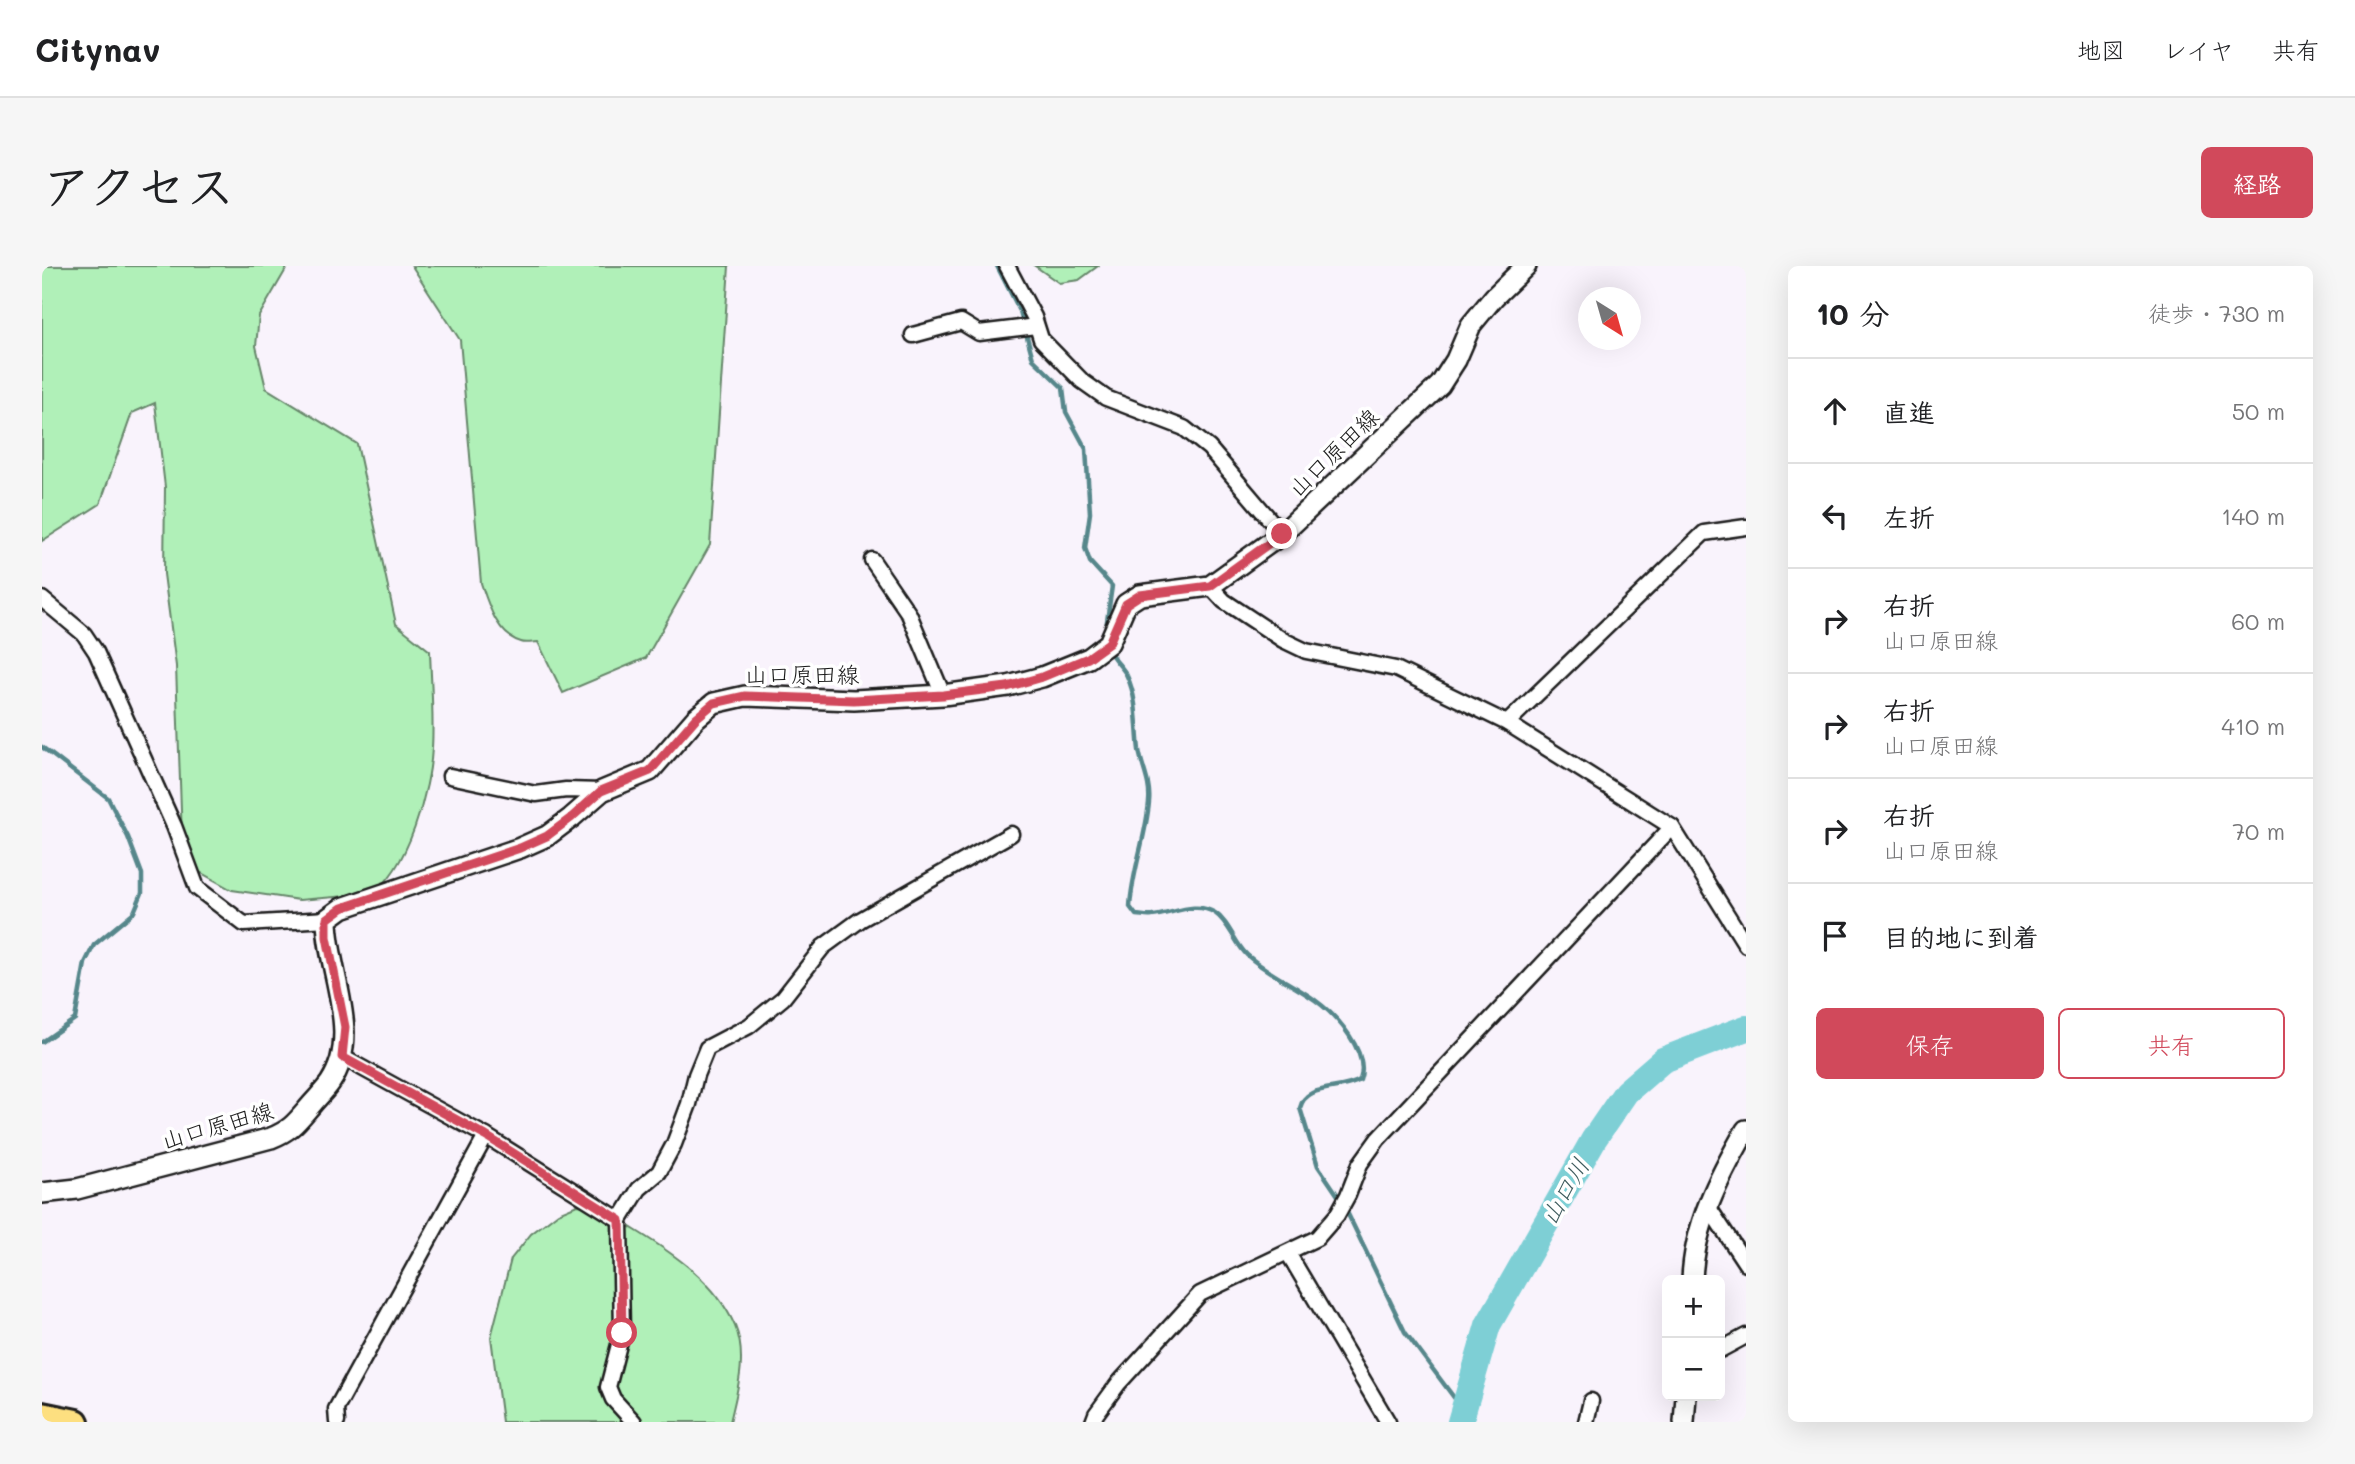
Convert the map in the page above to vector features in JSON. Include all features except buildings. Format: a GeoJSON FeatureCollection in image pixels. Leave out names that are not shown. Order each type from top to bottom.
{"type":"FeatureCollection","features":[{"type":"Feature","properties":{"kind":"highway"},"geometry":{"type":"LineString","coordinates":[[42,1415],[76,1422]]}},
{"type":"Feature","properties":{"kind":"main road","name":"山口原田線"},"geometry":{"type":"LineString","coordinates":[[42,1193],[77,1189],[289,1131],[331,1082],[342,1057],[345,1027],[327,937],[327,919],[342,908],[520,848],[555,830],[601,791],[650,771],[696,718],[714,703],[745,696],[854,700],[943,695],[1007,687],[1042,677],[1088,658],[1109,643],[1126,604],[1140,595],[1210,586],[1282,534],[1440,385],[1456,360],[1471,325],[1494,297],[1526,266]]}},
{"type":"Feature","properties":{"kind":"main road"},"geometry":{"type":"LineString","coordinates":[[1692,1275],[1707,1205],[1746,1130]]}},
{"type":"Feature","properties":{"kind":"main road"},"geometry":{"type":"LineString","coordinates":[[1684,1422],[1686,1401]]}},
{"type":"Feature","properties":{"kind":"street"},"geometry":{"type":"LineString","coordinates":[[1007,266],[1037,326],[1041,340],[1082,381],[1106,398],[1184,428],[1209,448],[1282,534]]}},
{"type":"Feature","properties":{"kind":"street"},"geometry":{"type":"LineString","coordinates":[[913,335],[961,322],[979,333],[1037,326]]}},
{"type":"Feature","properties":{"kind":"street"},"geometry":{"type":"LineString","coordinates":[[1507,723],[1704,533],[1746,527]]}},
{"type":"Feature","properties":{"kind":"street"},"geometry":{"type":"LineString","coordinates":[[872,560],[909,614],[943,695]]}},
{"type":"Feature","properties":{"kind":"street"},"geometry":{"type":"LineString","coordinates":[[1210,586],[1224,601],[1283,640],[1306,651],[1396,669],[1507,723],[1672,827],[1746,945]]}},
{"type":"Feature","properties":{"kind":"street"},"geometry":{"type":"LineString","coordinates":[[42,599],[84,634],[96,653],[174,826],[197,888],[244,924],[327,919]]}},
{"type":"Feature","properties":{"kind":"street"},"geometry":{"type":"LineString","coordinates":[[450,776],[536,794],[566,790],[601,791]]}},
{"type":"Feature","properties":{"kind":"street"},"geometry":{"type":"LineString","coordinates":[[1093,1422],[1118,1384],[1200,1294],[1317,1238],[1337,1215],[1360,1164],[1378,1139],[1672,827]]}},
{"type":"Feature","properties":{"kind":"street"},"geometry":{"type":"LineString","coordinates":[[634,1422],[613,1399],[608,1387],[622,1333],[620,1220],[639,1189],[659,1172],[674,1143],[689,1104],[695,1075],[707,1048],[750,1026],[783,998],[823,947],[860,920],[1011,834]]}},
{"type":"Feature","properties":{"kind":"street"},"geometry":{"type":"LineString","coordinates":[[342,1057],[486,1136],[620,1220]]}},
{"type":"Feature","properties":{"kind":"street"},"geometry":{"type":"LineString","coordinates":[[337,1422],[335,1409],[486,1136]]}},
{"type":"Feature","properties":{"kind":"street"},"geometry":{"type":"LineString","coordinates":[[1707,1205],[1746,1264]]}},
{"type":"Feature","properties":{"kind":"street"},"geometry":{"type":"LineString","coordinates":[[1288,1253],[1388,1422]]}},
{"type":"Feature","properties":{"kind":"street"},"geometry":{"type":"LineString","coordinates":[[1725,1347],[1746,1336]]}},
{"type":"Feature","properties":{"kind":"street"},"geometry":{"type":"LineString","coordinates":[[1586,1422],[1591,1401]]}},
{"type":"Feature","properties":{"kind":"green space"},"geometry":{"type":"Polygon","coordinates":[[[42,266],[288,266],[259,316],[256,346],[266,388],[357,444],[396,624],[430,651],[433,736],[422,806],[415,828],[396,867],[371,894],[299,900],[232,890],[198,871],[182,839],[176,666],[164,574],[165,487],[155,403],[132,413],[100,504],[42,541],[42,266]]]}},
{"type":"Feature","properties":{"kind":"green space"},"geometry":{"type":"Polygon","coordinates":[[[412,266],[729,266],[710,545],[646,658],[563,693],[538,642],[523,643],[513,638],[495,618],[481,583],[460,340],[412,266]]]}},
{"type":"Feature","properties":{"kind":"green space"},"geometry":{"type":"Polygon","coordinates":[[[1035,266],[1098,266],[1079,280],[1059,283],[1035,266]]]}},
{"type":"Feature","properties":{"kind":"green space"},"geometry":{"type":"Polygon","coordinates":[[[577,1205],[608,1214],[679,1259],[693,1270],[727,1310],[735,1326],[741,1350],[740,1374],[730,1422],[502,1422],[491,1337],[511,1259],[531,1234],[558,1213],[577,1205]]]}},
{"type":"Feature","properties":{"kind":"waterway"},"geometry":{"type":"LineString","coordinates":[[997,266],[1020,311],[1033,359],[1063,388],[1066,412],[1086,449],[1090,513],[1085,548],[1090,562],[1112,586],[1106,628]]}},
{"type":"Feature","properties":{"kind":"waterway"},"geometry":{"type":"LineString","coordinates":[[1109,650],[1131,685],[1139,750],[1148,782],[1147,815],[1130,907],[1136,915],[1146,916],[1191,908],[1207,909],[1215,913],[1247,955],[1315,1000],[1349,1035],[1360,1058],[1360,1080],[1316,1091],[1303,1100],[1300,1108],[1318,1166],[1341,1200]]}},
{"type":"Feature","properties":{"kind":"waterway"},"geometry":{"type":"LineString","coordinates":[[42,747],[108,798],[128,837],[142,874],[142,893],[134,912],[94,945],[85,963],[75,1019],[42,1042]]}},
{"type":"Feature","properties":{"kind":"waterway","name":"山口川"},"geometry":{"type":"LineString","coordinates":[[1460,1422],[1488,1325],[1594,1139],[1626,1092],[1663,1060],[1746,1028]]}},
{"type":"Feature","properties":{"kind":"waterway"},"geometry":{"type":"LineString","coordinates":[[1345,1208],[1405,1332],[1464,1411]]}},
{"type":"Feature","properties":{"kind":"route"},"geometry":{"type":"LineString","coordinates":[[622,1333],[620,1220],[486,1136],[342,1057],[345,1027],[327,937],[327,919],[342,908],[520,848],[547,836],[601,791],[650,771],[696,718],[714,703],[745,696],[854,700],[943,695],[1007,687],[1042,677],[1088,658],[1109,643],[1126,604],[1140,595],[1210,586],[1282,534]]}}]}
